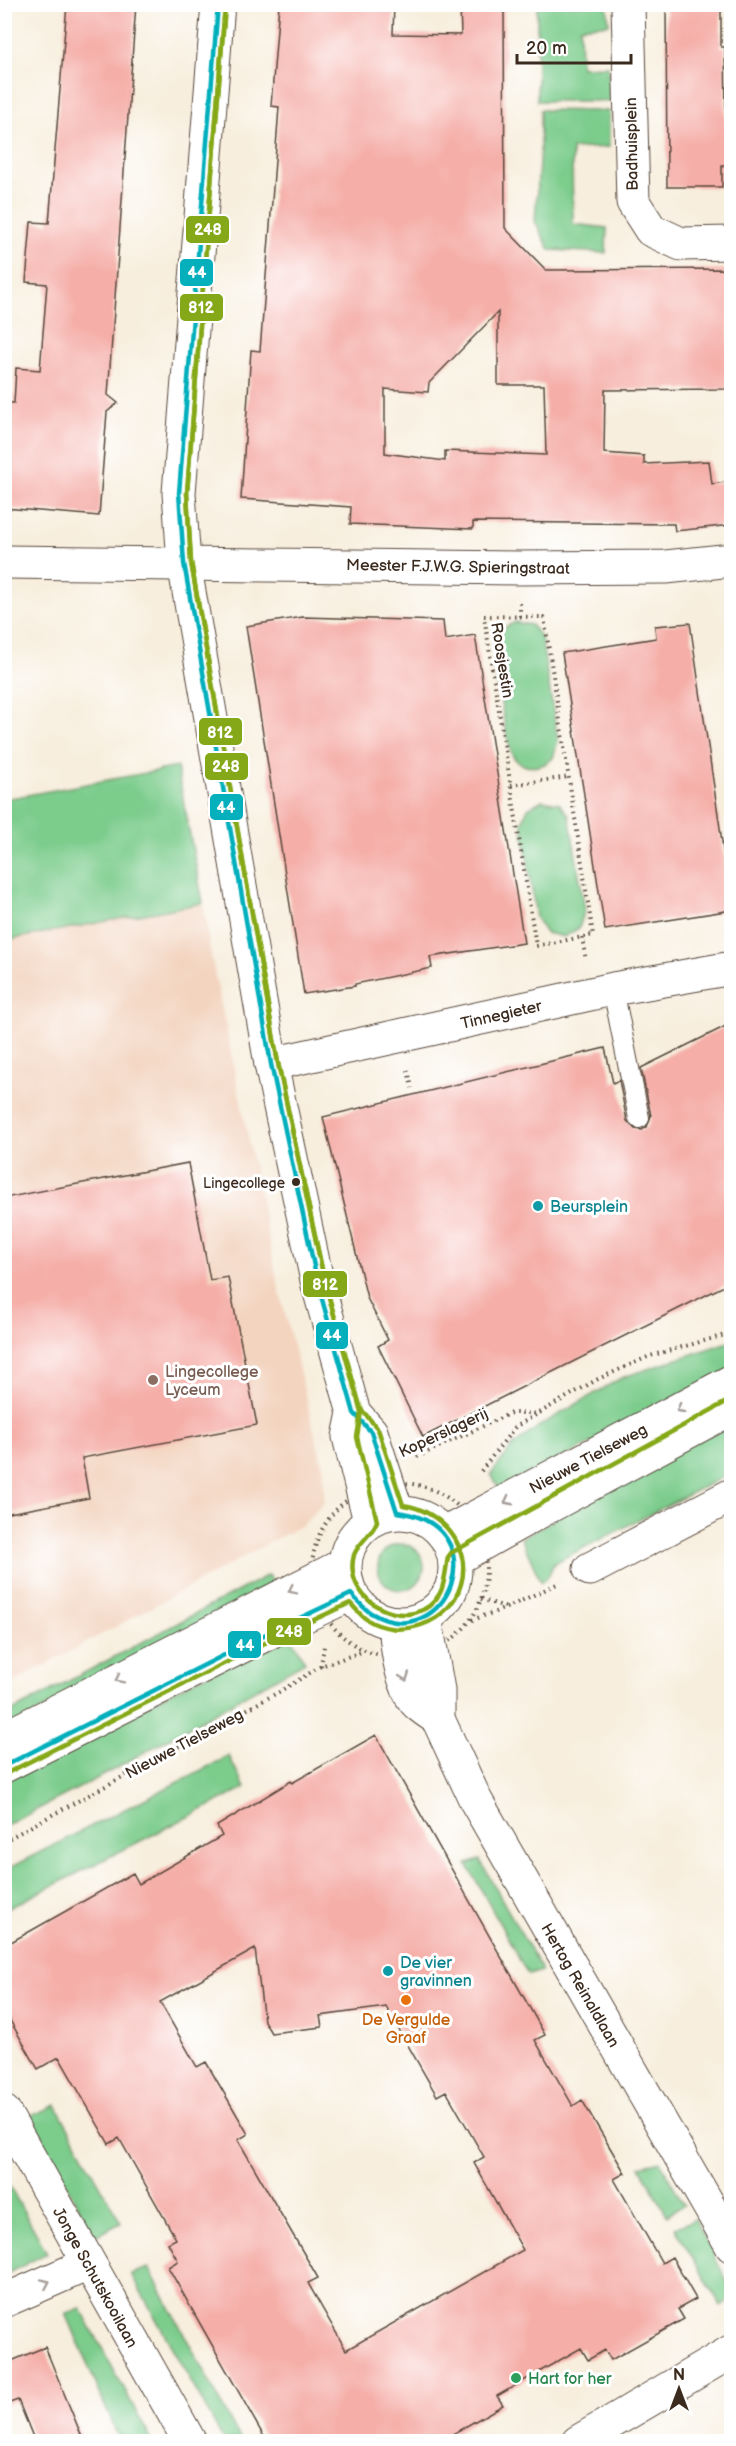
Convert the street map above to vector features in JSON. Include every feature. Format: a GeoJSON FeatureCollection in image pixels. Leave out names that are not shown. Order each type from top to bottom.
{"type":"FeatureCollection","features":[{"type":"Feature","properties":{"kind":"street"},"geometry":{"type":"LineString","coordinates":[[218,4],[179,493],[184,563],[272,1064],[318,1285],[354,1413],[371,1432],[384,1473],[384,1517]]}},
{"type":"Feature","properties":{"kind":"street","name":"Badhuisplein"},"geometry":{"type":"LineString","coordinates":[[628,4],[633,202],[651,230],[681,244],[732,243]]}},
{"type":"Feature","properties":{"kind":"street","name":"Meester F.J.W.G. Spieringstraat"},"geometry":{"type":"LineString","coordinates":[[4,562],[519,568],[666,567],[732,560]]}},
{"type":"Feature","properties":{"kind":"street","name":"Tinnegieter"},"geometry":{"type":"LineString","coordinates":[[272,1064],[613,989],[732,968]]}},
{"type":"Feature","properties":{"kind":"street","name":"Nieuwe Tielseweg"},"geometry":{"type":"LineString","coordinates":[[449,1547],[732,1381]]}},
{"type":"Feature","properties":{"kind":"street","name":"Nieuwe Tielseweg"},"geometry":{"type":"LineString","coordinates":[[449,1547],[544,1509],[732,1408]]}},
{"type":"Feature","properties":{"kind":"street"},"geometry":{"type":"LineString","coordinates":[[354,1413],[349,1437],[384,1517]]}},
{"type":"Feature","properties":{"kind":"street"},"geometry":{"type":"LineString","coordinates":[[590,1569],[732,1495]]}},
{"type":"Feature","properties":{"kind":"street"},"geometry":{"type":"LineString","coordinates":[[384,1517],[423,1517],[449,1547],[455,1573],[449,1593],[436,1610],[410,1620],[376,1618],[366,1612],[348,1579],[351,1542],[357,1533],[384,1517]]}},
{"type":"Feature","properties":{"kind":"street"},"geometry":{"type":"LineString","coordinates":[[4,1738],[348,1579]]}},
{"type":"Feature","properties":{"kind":"street"},"geometry":{"type":"LineString","coordinates":[[4,1766],[272,1630],[348,1579]]}},
{"type":"Feature","properties":{"kind":"street","name":"Hertog Reinaldlaan"},"geometry":{"type":"LineString","coordinates":[[410,1620],[402,1671],[413,1699],[438,1719],[476,1801],[732,2246]]}},
{"type":"Feature","properties":{"kind":"street","name":"Jonge Schutskooilaan"},"geometry":{"type":"LineString","coordinates":[[4,2112],[190,2442]]}},
{"type":"Feature","properties":{"kind":"street"},"geometry":{"type":"LineString","coordinates":[[4,2301],[88,2264]]}},
{"type":"Feature","properties":{"kind":"street"},"geometry":{"type":"LineString","coordinates":[[578,2442],[732,2351]]}},
{"type":"Feature","properties":{"kind":"lane"},"geometry":{"type":"LineString","coordinates":[[613,989],[639,1118]]}},
{"type":"Feature","properties":{"kind":"path","name":"Roosjestin"},"geometry":{"type":"LineString","coordinates":[[484,616],[544,617],[569,777],[593,935],[536,946],[484,616]]}},
{"type":"Feature","properties":{"kind":"path"},"geometry":{"type":"LineString","coordinates":[[511,785],[569,777]]}},
{"type":"Feature","properties":{"kind":"path"},"geometry":{"type":"LineString","coordinates":[[474,1480],[515,1427],[598,1379],[650,1356],[732,1333]]}},
{"type":"Feature","properties":{"kind":"path","name":"Koperslagerij"},"geometry":{"type":"LineString","coordinates":[[384,1473],[511,1413],[539,1413]]}},
{"type":"Feature","properties":{"kind":"path"},"geometry":{"type":"LineString","coordinates":[[445,1496],[455,1491]]}},
{"type":"Feature","properties":{"kind":"path"},"geometry":{"type":"LineString","coordinates":[[471,1620],[506,1608],[590,1569]]}},
{"type":"Feature","properties":{"kind":"path"},"geometry":{"type":"LineString","coordinates":[[482,1599],[506,1608]]}},
{"type":"Feature","properties":{"kind":"path","name":"Nieuwe Tielseweg"},"geometry":{"type":"LineString","coordinates":[[4,1841],[268,1698],[321,1666],[366,1651]]}},
{"type":"Feature","properties":{"kind":"shaded area","name":"Lingecollege Lyceum"},"geometry":{"type":"Polygon","coordinates":[[[203,903],[212,960],[279,1289],[324,1471],[324,1503],[304,1524],[5,1687],[5,940],[203,903]]]}},
{"type":"Feature","properties":{"kind":"green space"},"geometry":{"type":"Polygon","coordinates":[[[537,5],[607,5],[609,24],[580,27],[581,67],[608,66],[610,101],[537,101],[537,5]]]}},
{"type":"Feature","properties":{"kind":"green space"},"geometry":{"type":"Polygon","coordinates":[[[540,110],[609,111],[609,147],[572,149],[573,224],[607,228],[606,253],[550,250],[535,221],[540,110]]]}},
{"type":"Feature","properties":{"kind":"green space"},"geometry":{"type":"Polygon","coordinates":[[[515,622],[531,625],[541,637],[558,741],[553,758],[532,767],[517,761],[510,749],[496,667],[494,645],[500,630],[515,622]]]}},
{"type":"Feature","properties":{"kind":"green space"},"geometry":{"type":"Polygon","coordinates":[[[177,767],[203,903],[8,940],[4,922],[5,799],[177,767]]]}},
{"type":"Feature","properties":{"kind":"green space"},"geometry":{"type":"Polygon","coordinates":[[[542,800],[559,803],[569,815],[585,910],[579,928],[564,937],[546,933],[536,918],[522,823],[528,808],[542,800]]]}},
{"type":"Feature","properties":{"kind":"green space"},"geometry":{"type":"Polygon","coordinates":[[[731,1341],[731,1370],[500,1491],[491,1474],[513,1446],[539,1426],[621,1378],[731,1341]]]}},
{"type":"Feature","properties":{"kind":"green space"},"geometry":{"type":"Polygon","coordinates":[[[731,1418],[731,1473],[554,1563],[548,1577],[541,1582],[521,1538],[731,1418]]]}},
{"type":"Feature","properties":{"kind":"green space"},"geometry":{"type":"Polygon","coordinates":[[[401,1544],[417,1551],[424,1567],[417,1583],[401,1590],[385,1583],[378,1567],[385,1551],[401,1544]]]}},
{"type":"Feature","properties":{"kind":"green space"},"geometry":{"type":"Polygon","coordinates":[[[268,1575],[275,1585],[5,1730],[5,1715],[268,1575]]]}},
{"type":"Feature","properties":{"kind":"green space"},"geometry":{"type":"Polygon","coordinates":[[[289,1632],[305,1662],[104,1775],[5,1826],[5,1778],[289,1632]]]}},
{"type":"Feature","properties":{"kind":"green space"},"geometry":{"type":"Polygon","coordinates":[[[229,1756],[245,1788],[5,1910],[5,1870],[229,1756]]]}},
{"type":"Feature","properties":{"kind":"green space"},"geometry":{"type":"Polygon","coordinates":[[[480,1860],[542,1971],[528,1975],[467,1864],[480,1860]]]}},
{"type":"Feature","properties":{"kind":"green space"},"geometry":{"type":"Polygon","coordinates":[[[56,2105],[121,2223],[95,2236],[28,2117],[56,2105]]]}},
{"type":"Feature","properties":{"kind":"green space"},"geometry":{"type":"Polygon","coordinates":[[[660,2161],[684,2205],[667,2215],[640,2166],[660,2161]]]}},
{"type":"Feature","properties":{"kind":"green space"},"geometry":{"type":"Polygon","coordinates":[[[5,2178],[47,2253],[4,2275],[5,2178]]]}},
{"type":"Feature","properties":{"kind":"green space"},"geometry":{"type":"Polygon","coordinates":[[[695,2219],[731,2289],[731,2299],[721,2306],[675,2228],[695,2219]]]}},
{"type":"Feature","properties":{"kind":"green space"},"geometry":{"type":"Polygon","coordinates":[[[149,2268],[241,2441],[224,2441],[131,2274],[149,2268]]]}},
{"type":"Feature","properties":{"kind":"green space"},"geometry":{"type":"Polygon","coordinates":[[[81,2309],[152,2441],[120,2441],[66,2313],[81,2309]]]}},
{"type":"Feature","properties":{"kind":"building"},"geometry":{"type":"Polygon","coordinates":[[[67,4],[136,4],[108,395],[118,403],[107,412],[99,516],[4,508],[6,423],[8,403],[14,403],[16,368],[40,370],[47,284],[26,282],[31,222],[49,223],[67,4]]]}},
{"type":"Feature","properties":{"kind":"building"},"geometry":{"type":"Polygon","coordinates":[[[279,4],[394,4],[393,34],[461,35],[460,4],[504,4],[505,228],[546,270],[732,269],[727,389],[605,390],[604,453],[644,456],[644,464],[709,461],[712,484],[732,481],[732,525],[675,531],[674,524],[473,522],[473,529],[350,524],[351,507],[241,499],[251,350],[260,351],[272,201],[279,107],[271,106],[279,4]],[[498,312],[429,383],[428,392],[385,389],[385,453],[445,461],[445,451],[546,455],[544,385],[498,385],[498,312]]]}},
{"type":"Feature","properties":{"kind":"building"},"geometry":{"type":"Polygon","coordinates":[[[666,4],[721,4],[721,47],[725,47],[726,110],[726,165],[722,165],[722,187],[667,187],[666,4]]]}},
{"type":"Feature","properties":{"kind":"building"},"geometry":{"type":"Polygon","coordinates":[[[303,617],[443,621],[445,640],[475,635],[524,943],[430,957],[432,968],[355,984],[355,986],[304,994],[246,626],[303,617]]]}},
{"type":"Feature","properties":{"kind":"building"},"geometry":{"type":"Polygon","coordinates":[[[690,623],[732,910],[605,930],[562,653],[656,638],[655,626],[690,623]]]}},
{"type":"Feature","properties":{"kind":"building","name":"Beursplein"},"geometry":{"type":"Polygon","coordinates":[[[732,1023],[732,1282],[423,1437],[378,1346],[388,1340],[367,1298],[323,1117],[605,1048],[613,1083],[619,1080],[627,1121],[635,1129],[642,1130],[647,1127],[651,1116],[641,1068],[732,1023]]]}},
{"type":"Feature","properties":{"kind":"building"},"geometry":{"type":"Polygon","coordinates":[[[188,1163],[210,1280],[228,1277],[257,1425],[82,1458],[89,1498],[4,1514],[4,1198],[188,1163]]]}},
{"type":"Feature","properties":{"kind":"building"},"geometry":{"type":"Polygon","coordinates":[[[376,1735],[545,2035],[535,2040],[573,2106],[582,2100],[625,2173],[614,2179],[662,2263],[672,2257],[696,2299],[678,2309],[684,2319],[611,2360],[605,2350],[588,2360],[581,2348],[497,2396],[503,2405],[439,2442],[267,2442],[168,2267],[178,2261],[168,2243],[176,2239],[119,2138],[109,2144],[59,2057],[38,2069],[4,2010],[4,1946],[133,1873],[139,1884],[222,1836],[217,1826],[291,1781],[292,1783],[376,1735]],[[255,1949],[160,2002],[197,2067],[206,2062],[248,2134],[238,2140],[318,2278],[308,2283],[346,2350],[523,2250],[474,2163],[484,2157],[446,2091],[437,2096],[386,2007],[320,2016],[322,2027],[271,2033],[264,2021],[255,1949]]]}},
{"type":"Feature","properties":{"kind":"building"},"geometry":{"type":"Polygon","coordinates":[[[45,2347],[84,2442],[35,2442],[18,2400],[4,2405],[4,2364],[45,2347]]]}},
{"type":"Feature","properties":{"kind":"transit line","name":"44"},"geometry":{"type":"LineString","coordinates":[[4,1766],[272,1631],[351,1594],[371,1613],[398,1622],[422,1618],[440,1604],[451,1584],[454,1562],[447,1540],[429,1522],[397,1512],[371,1432],[354,1413],[318,1285],[271,1064],[184,563],[179,493],[218,4]]}},
{"type":"Feature","properties":{"kind":"transit line","name":"248"},"geometry":{"type":"LineString","coordinates":[[7,1773],[275,1638],[350,1603],[364,1617],[379,1625],[394,1628],[422,1625],[435,1618],[455,1598],[461,1584],[463,1570],[462,1556],[457,1543],[441,1522],[417,1508],[403,1505],[378,1429],[361,1409],[325,1283],[278,1063],[191,562],[187,493],[225,5]]}},
{"type":"Feature","properties":{"kind":"transit line","name":"812"},"geometry":{"type":"LineString","coordinates":[[225,5],[187,493],[191,562],[278,1063],[325,1283],[361,1412],[357,1437],[377,1521],[354,1555],[353,1573],[358,1588],[369,1600],[383,1609],[398,1614],[414,1613],[429,1606],[442,1589],[448,1557],[451,1553],[728,1401]]}},
{"type":"Feature","properties":{"kind":"place","name":"Lingecollege"},"geometry":{"type":"Point","coordinates":[296,1182]}},
{"type":"Feature","properties":{"kind":"place","name":"Beursplein"},"geometry":{"type":"Point","coordinates":[538,1206]}},
{"type":"Feature","properties":{"kind":"place","name":"Lingecollege Lyceum"},"geometry":{"type":"Point","coordinates":[153,1380]}},
{"type":"Feature","properties":{"kind":"place","name":"De vier gravinnen"},"geometry":{"type":"Point","coordinates":[388,1971]}},
{"type":"Feature","properties":{"kind":"place","name":"De Vergulde Graaf"},"geometry":{"type":"Point","coordinates":[406,2000]}},
{"type":"Feature","properties":{"kind":"place","name":"Hart for her"},"geometry":{"type":"Point","coordinates":[516,2378]}}]}
